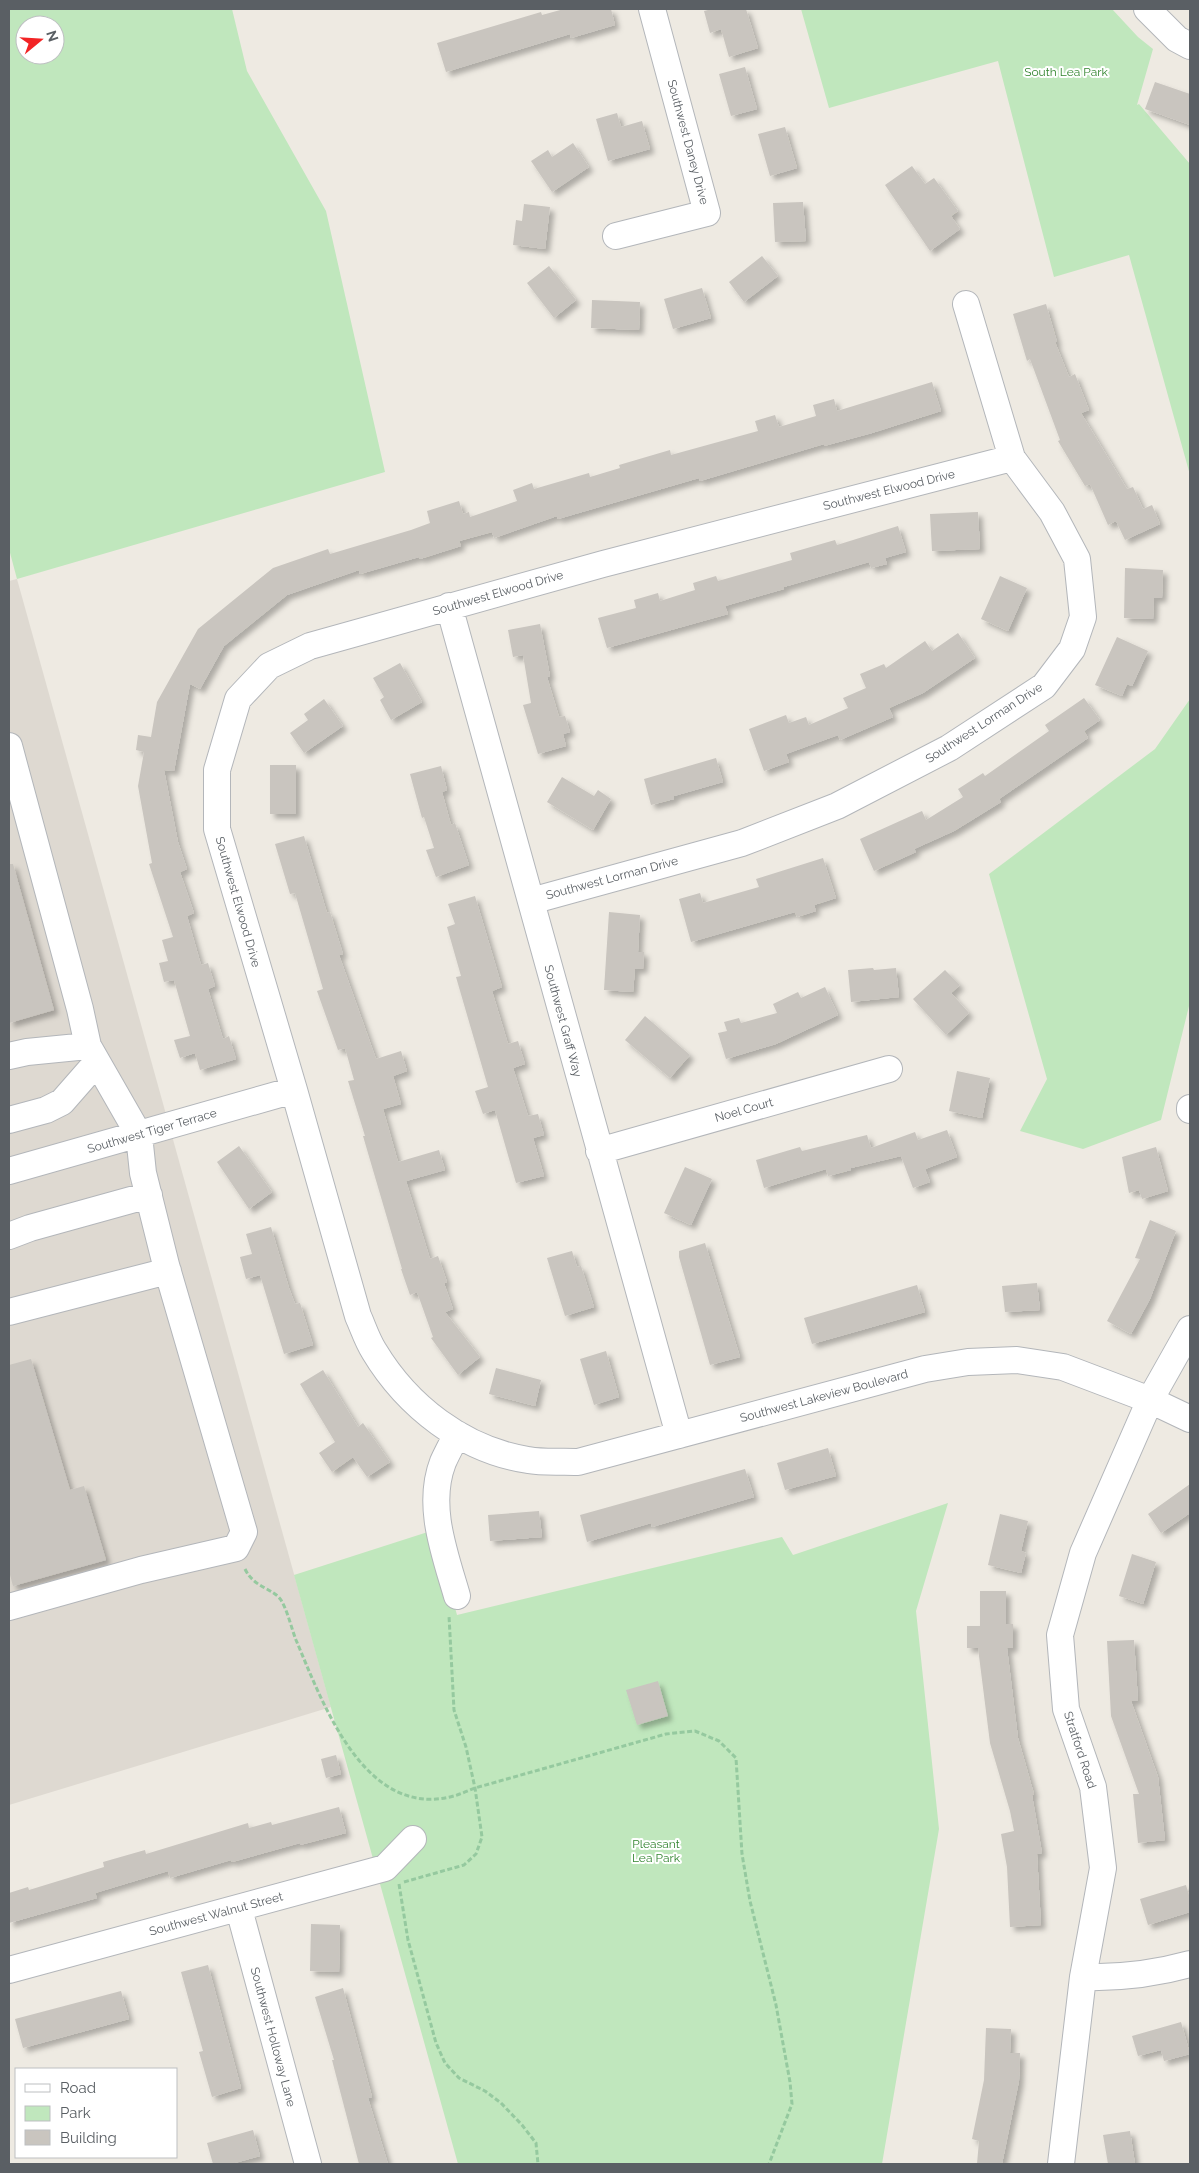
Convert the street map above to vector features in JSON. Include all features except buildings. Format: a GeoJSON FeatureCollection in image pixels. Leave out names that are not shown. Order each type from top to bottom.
{"type":"FeatureCollection","features":[{"type":"Feature","properties":{"kind":"street","name":"Southwest Daney Drive"},"geometry":{"type":"LineString","coordinates":[[616,236],[707,213],[652,9]]}},
{"type":"Feature","properties":{"kind":"street"},"geometry":{"type":"LineString","coordinates":[[1147,9],[1177,39],[1190,46]]}},
{"type":"Feature","properties":{"kind":"street","name":"Southwest Lorman Drive"},"geometry":{"type":"LineString","coordinates":[[530,901],[742,843],[837,806],[949,748],[1044,686],[1072,649],[1083,617],[1077,559],[1052,512],[1012,458],[966,304]]}},
{"type":"Feature","properties":{"kind":"street","name":"Southwest Elwood Drive"},"geometry":{"type":"LineString","coordinates":[[457,1434],[418,1407],[392,1378],[373,1349],[358,1316],[294,1090],[217,830],[217,770],[238,699],[268,666],[310,646],[603,564],[1012,458]]}},
{"type":"Feature","properties":{"kind":"street","name":"Southwest Graff Way"},"geometry":{"type":"LineString","coordinates":[[448,606],[679,1435]]}},
{"type":"Feature","properties":{"kind":"street"},"geometry":{"type":"LineString","coordinates":[[9,746],[92,1054],[140,1135],[143,1173],[168,1272],[244,1532],[236,1548],[141,1570],[9,1607]]}},
{"type":"Feature","properties":{"kind":"street"},"geometry":{"type":"LineString","coordinates":[[9,1056],[27,1052],[92,1054]]}},
{"type":"Feature","properties":{"kind":"street"},"geometry":{"type":"LineString","coordinates":[[9,1120],[46,1110],[62,1102],[92,1054]]}},
{"type":"Feature","properties":{"kind":"street","name":"Noel Court"},"geometry":{"type":"LineString","coordinates":[[599,1152],[889,1069]]}},
{"type":"Feature","properties":{"kind":"street","name":"Southwest Tiger Terrace"},"geometry":{"type":"LineString","coordinates":[[9,1171],[294,1090]]}},
{"type":"Feature","properties":{"kind":"street"},"geometry":{"type":"LineString","coordinates":[[9,1236],[30,1228],[149,1195]]}},
{"type":"Feature","properties":{"kind":"street"},"geometry":{"type":"LineString","coordinates":[[9,1312],[168,1272]]}},
{"type":"Feature","properties":{"kind":"street","name":"Stratford Road"},"geometry":{"type":"LineString","coordinates":[[1061,2164],[1083,1977],[1103,1868],[1093,1787],[1066,1709],[1060,1635],[1083,1553],[1150,1400],[1190,1329]]}},
{"type":"Feature","properties":{"kind":"street","name":"Southwest Lakeview Boulevard"},"geometry":{"type":"LineString","coordinates":[[457,1434],[489,1449],[528,1460],[578,1462],[925,1369],[968,1362],[1017,1360],[1063,1366],[1150,1400],[1190,1420]]}},
{"type":"Feature","properties":{"kind":"street"},"geometry":{"type":"LineString","coordinates":[[457,1434],[442,1464],[437,1502],[437,1521],[457,1596]]}},
{"type":"Feature","properties":{"kind":"street","name":"Southwest Walnut Street"},"geometry":{"type":"LineString","coordinates":[[9,1970],[385,1868],[412,1839]]}},
{"type":"Feature","properties":{"kind":"street","name":"Southwest Holloway Lane"},"geometry":{"type":"LineString","coordinates":[[239,1909],[308,2164]]}},
{"type":"Feature","properties":{"kind":"street"},"geometry":{"type":"LineString","coordinates":[[1083,1977],[1117,1978],[1143,1975],[1190,1964]]}},
{"type":"Feature","properties":{"kind":"path"},"geometry":{"type":"LineString","coordinates":[[236,1548],[248,1575],[260,1586],[281,1599],[309,1671],[329,1711],[360,1762],[375,1779],[401,1792],[430,1799],[450,1797],[475,1788],[666,1734],[695,1731],[719,1741],[736,1758],[742,1854],[748,1891],[776,2005],[790,2082],[792,2104],[769,2164]]}},
{"type":"Feature","properties":{"kind":"path"},"geometry":{"type":"LineString","coordinates":[[457,1596],[448,1602],[454,1710],[466,1747],[475,1788],[482,1837],[476,1854],[464,1865],[399,1883],[408,1940],[436,2043],[445,2063],[459,2078],[485,2091],[501,2103],[522,2125],[536,2143],[538,2164]]}},
{"type":"Feature","properties":{"kind":"shaded area"},"geometry":{"type":"Polygon","coordinates":[[[17,579],[331,1707],[9,1805],[9,581],[17,579]]]}},
{"type":"Feature","properties":{"kind":"green space"},"geometry":{"type":"Polygon","coordinates":[[[9,9],[232,9],[247,71],[326,211],[385,472],[17,579],[9,549],[9,9]]]}},
{"type":"Feature","properties":{"kind":"green space","name":"South Lea Park"},"geometry":{"type":"Polygon","coordinates":[[[801,9],[1112,9],[1138,37],[1153,49],[1137,105],[1139,104],[1190,164],[1190,475],[1129,255],[1054,277],[998,61],[829,108],[801,9]]]}},
{"type":"Feature","properties":{"kind":"green space"},"geometry":{"type":"Polygon","coordinates":[[[1190,699],[1190,1002],[1161,1120],[1083,1149],[1020,1131],[1047,1079],[989,874],[1155,749],[1190,699]]]}},
{"type":"Feature","properties":{"kind":"green space","name":"Pleasant Lea Park"},"geometry":{"type":"Polygon","coordinates":[[[948,1503],[916,1611],[939,1829],[882,2164],[458,2164],[294,1575],[434,1530],[457,1615],[782,1537],[793,1555],[948,1503]]]}}]}
